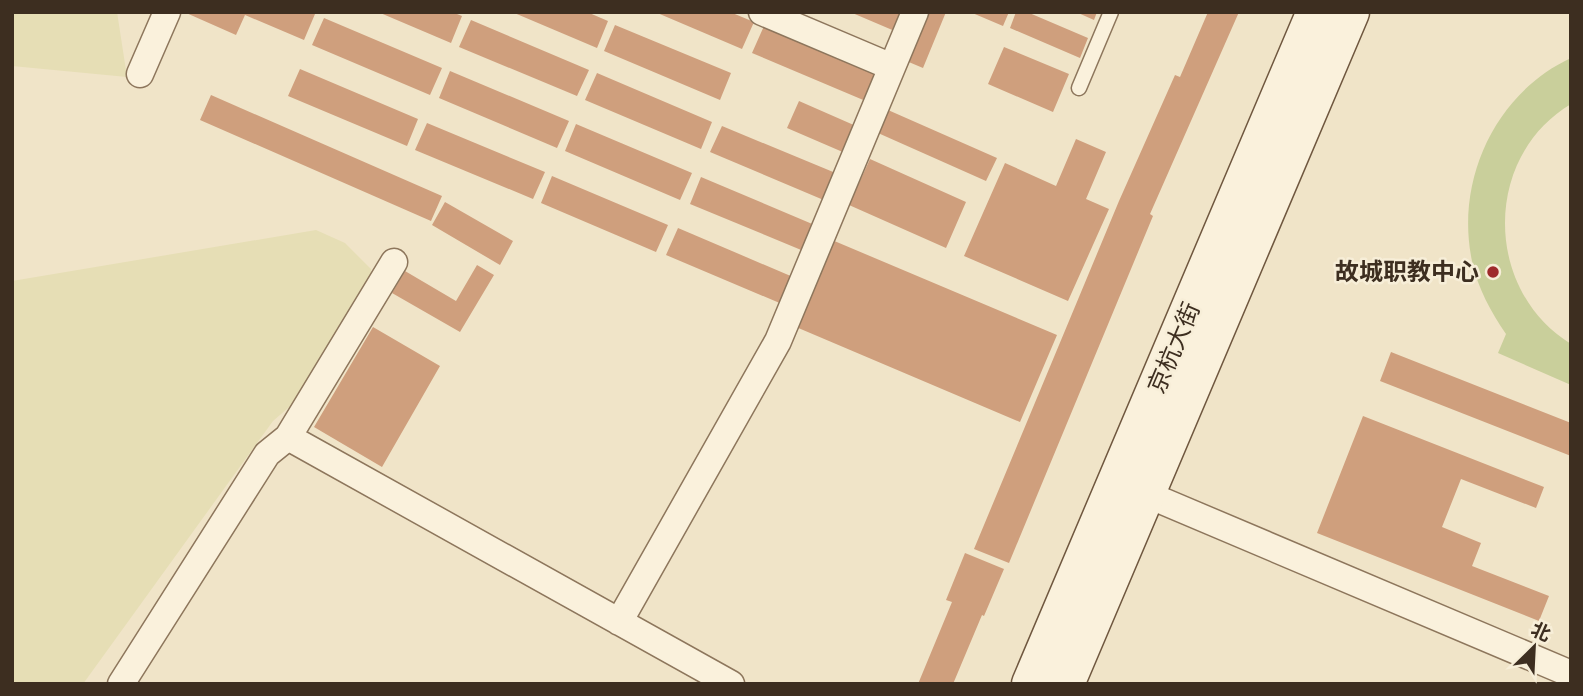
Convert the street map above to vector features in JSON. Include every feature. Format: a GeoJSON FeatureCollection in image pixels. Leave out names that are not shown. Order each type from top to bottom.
{"type":"FeatureCollection","features":[{"type":"Feature","properties":{"kind":"main road","name":"京杭大街"},"geometry":{"type":"LineString","coordinates":[[1031,684],[1316,12]]}},
{"type":"Feature","properties":{"kind":"main road","name":"京杭大街"},"geometry":{"type":"LineString","coordinates":[[1065,684],[1350,12]]}},
{"type":"Feature","properties":{"kind":"street"},"geometry":{"type":"LineString","coordinates":[[140,75],[167,12]]}},
{"type":"Feature","properties":{"kind":"street"},"geometry":{"type":"LineString","coordinates":[[762,12],[892,67]]}},
{"type":"Feature","properties":{"kind":"street"},"geometry":{"type":"LineString","coordinates":[[619,622],[778,341],[915,12]]}},
{"type":"Feature","properties":{"kind":"street"},"geometry":{"type":"LineString","coordinates":[[121,684],[267,454],[288,437],[394,262]]}},
{"type":"Feature","properties":{"kind":"street"},"geometry":{"type":"LineString","coordinates":[[288,437],[731,684]]}},
{"type":"Feature","properties":{"kind":"street"},"geometry":{"type":"LineString","coordinates":[[1146,494],[1571,674]]}},
{"type":"Feature","properties":{"kind":"lane"},"geometry":{"type":"LineString","coordinates":[[1079,88],[1111,12]]}},
{"type":"Feature","properties":{"kind":"shaded area"},"geometry":{"type":"Polygon","coordinates":[[[12,12],[117,12],[127,77],[12,66],[12,12]]]}},
{"type":"Feature","properties":{"kind":"shaded area"},"geometry":{"type":"Polygon","coordinates":[[[316,230],[345,243],[371,269],[370,288],[302,396],[273,421],[83,684],[12,684],[12,281],[316,230]]]}},
{"type":"Feature","properties":{"kind":"green space"},"geometry":{"type":"Polygon","coordinates":[[[1571,58],[1571,104],[1542,127],[1521,156],[1509,189],[1505,224],[1509,259],[1522,292],[1542,321],[1571,344],[1571,385],[1498,353],[1506,334],[1481,291],[1472,261],[1468,231],[1470,200],[1476,171],[1487,143],[1502,117],[1521,93],[1544,73],[1571,58]]]}},
{"type":"Feature","properties":{"kind":"building"},"geometry":{"type":"Polygon","coordinates":[[[184,12],[315,14],[304,40],[245,15],[236,35],[184,12]]]}},
{"type":"Feature","properties":{"kind":"building"},"geometry":{"type":"Polygon","coordinates":[[[378,12],[452,12],[462,16],[451,43],[378,12]]]}},
{"type":"Feature","properties":{"kind":"building"},"geometry":{"type":"Polygon","coordinates":[[[512,12],[587,12],[608,21],[597,48],[512,12]]]}},
{"type":"Feature","properties":{"kind":"building"},"geometry":{"type":"Polygon","coordinates":[[[655,12],[730,12],[754,22],[742,49],[655,12]]]}},
{"type":"Feature","properties":{"kind":"building"},"geometry":{"type":"Polygon","coordinates":[[[850,12],[906,12],[897,32],[850,12]]]}},
{"type":"Feature","properties":{"kind":"building"},"geometry":{"type":"Polygon","coordinates":[[[924,12],[946,12],[923,68],[904,60],[924,12]]]}},
{"type":"Feature","properties":{"kind":"building"},"geometry":{"type":"Polygon","coordinates":[[[970,12],[1009,12],[1003,26],[970,12]]]}},
{"type":"Feature","properties":{"kind":"building"},"geometry":{"type":"Polygon","coordinates":[[[1016,12],[1027,12],[1088,38],[1080,58],[1010,28],[1016,12]]]}},
{"type":"Feature","properties":{"kind":"building"},"geometry":{"type":"Polygon","coordinates":[[[1076,12],[1097,12],[1094,20],[1076,12]]]}},
{"type":"Feature","properties":{"kind":"building"},"geometry":{"type":"Polygon","coordinates":[[[1208,12],[1239,12],[1150,214],[1153,216],[1009,563],[974,549],[1119,201],[1175,75],[1180,77],[1208,12]]]}},
{"type":"Feature","properties":{"kind":"building"},"geometry":{"type":"Polygon","coordinates":[[[324,18],[442,68],[430,95],[312,45],[324,18]]]}},
{"type":"Feature","properties":{"kind":"building"},"geometry":{"type":"Polygon","coordinates":[[[471,20],[589,70],[577,96],[459,47],[471,20]]]}},
{"type":"Feature","properties":{"kind":"building"},"geometry":{"type":"Polygon","coordinates":[[[615,25],[731,73],[720,100],[604,51],[615,25]]]}},
{"type":"Feature","properties":{"kind":"building"},"geometry":{"type":"Polygon","coordinates":[[[764,26],[879,75],[868,102],[752,53],[764,26]]]}},
{"type":"Feature","properties":{"kind":"building"},"geometry":{"type":"Polygon","coordinates":[[[1004,47],[1069,74],[1053,112],[988,84],[1004,47]]]}},
{"type":"Feature","properties":{"kind":"building"},"geometry":{"type":"Polygon","coordinates":[[[300,69],[418,119],[407,146],[288,96],[300,69]]]}},
{"type":"Feature","properties":{"kind":"building"},"geometry":{"type":"Polygon","coordinates":[[[450,71],[569,121],[557,148],[439,98],[450,71]]]}},
{"type":"Feature","properties":{"kind":"building"},"geometry":{"type":"Polygon","coordinates":[[[597,73],[712,122],[701,149],[585,100],[597,73]]]}},
{"type":"Feature","properties":{"kind":"building"},"geometry":{"type":"Polygon","coordinates":[[[211,95],[442,196],[431,221],[200,120],[211,95]]]}},
{"type":"Feature","properties":{"kind":"building"},"geometry":{"type":"Polygon","coordinates":[[[799,101],[856,126],[845,153],[787,128],[799,101]]]}},
{"type":"Feature","properties":{"kind":"building"},"geometry":{"type":"Polygon","coordinates":[[[888,110],[997,158],[986,181],[878,133],[888,110]]]}},
{"type":"Feature","properties":{"kind":"building"},"geometry":{"type":"Polygon","coordinates":[[[427,123],[545,172],[533,199],[415,150],[427,123]]]}},
{"type":"Feature","properties":{"kind":"building"},"geometry":{"type":"Polygon","coordinates":[[[576,124],[692,173],[680,200],[565,151],[576,124]]]}},
{"type":"Feature","properties":{"kind":"building"},"geometry":{"type":"Polygon","coordinates":[[[722,126],[838,174],[826,201],[710,152],[722,126]]]}},
{"type":"Feature","properties":{"kind":"building"},"geometry":{"type":"Polygon","coordinates":[[[1076,139],[1106,152],[1086,199],[1109,209],[1068,301],[964,256],[1005,163],[1056,186],[1076,139]]]}},
{"type":"Feature","properties":{"kind":"building"},"geometry":{"type":"Polygon","coordinates":[[[870,159],[966,202],[946,248],[849,205],[870,159]]]}},
{"type":"Feature","properties":{"kind":"building"},"geometry":{"type":"Polygon","coordinates":[[[552,176],[668,225],[656,252],[541,203],[552,176]]]}},
{"type":"Feature","properties":{"kind":"building"},"geometry":{"type":"Polygon","coordinates":[[[701,177],[817,226],[806,252],[690,204],[701,177]]]}},
{"type":"Feature","properties":{"kind":"building"},"geometry":{"type":"Polygon","coordinates":[[[445,202],[513,241],[500,265],[432,225],[445,202]]]}},
{"type":"Feature","properties":{"kind":"building"},"geometry":{"type":"Polygon","coordinates":[[[678,228],[793,277],[782,304],[666,255],[678,228]]]}},
{"type":"Feature","properties":{"kind":"building"},"geometry":{"type":"Polygon","coordinates":[[[832,240],[1057,335],[1020,422],[796,327],[832,240]]]}},
{"type":"Feature","properties":{"kind":"building"},"geometry":{"type":"Polygon","coordinates":[[[477,265],[494,275],[460,332],[392,293],[405,271],[456,301],[477,265]]]}},
{"type":"Feature","properties":{"kind":"building"},"geometry":{"type":"Polygon","coordinates":[[[373,327],[440,366],[382,467],[314,427],[373,327]]]}},
{"type":"Feature","properties":{"kind":"building"},"geometry":{"type":"Polygon","coordinates":[[[1391,352],[1571,423],[1571,456],[1380,381],[1391,352]]]}},
{"type":"Feature","properties":{"kind":"building"},"geometry":{"type":"Polygon","coordinates":[[[1363,416],[1544,487],[1536,508],[1461,479],[1442,527],[1481,543],[1472,566],[1549,596],[1539,621],[1317,533],[1363,416]]]}},
{"type":"Feature","properties":{"kind":"building"},"geometry":{"type":"Polygon","coordinates":[[[965,553],[1004,569],[953,684],[918,684],[952,602],[946,600],[965,553]]]}},
{"type":"Feature","properties":{"kind":"place","name":"故城职教中心"},"geometry":{"type":"Point","coordinates":[1493,272]}}]}
